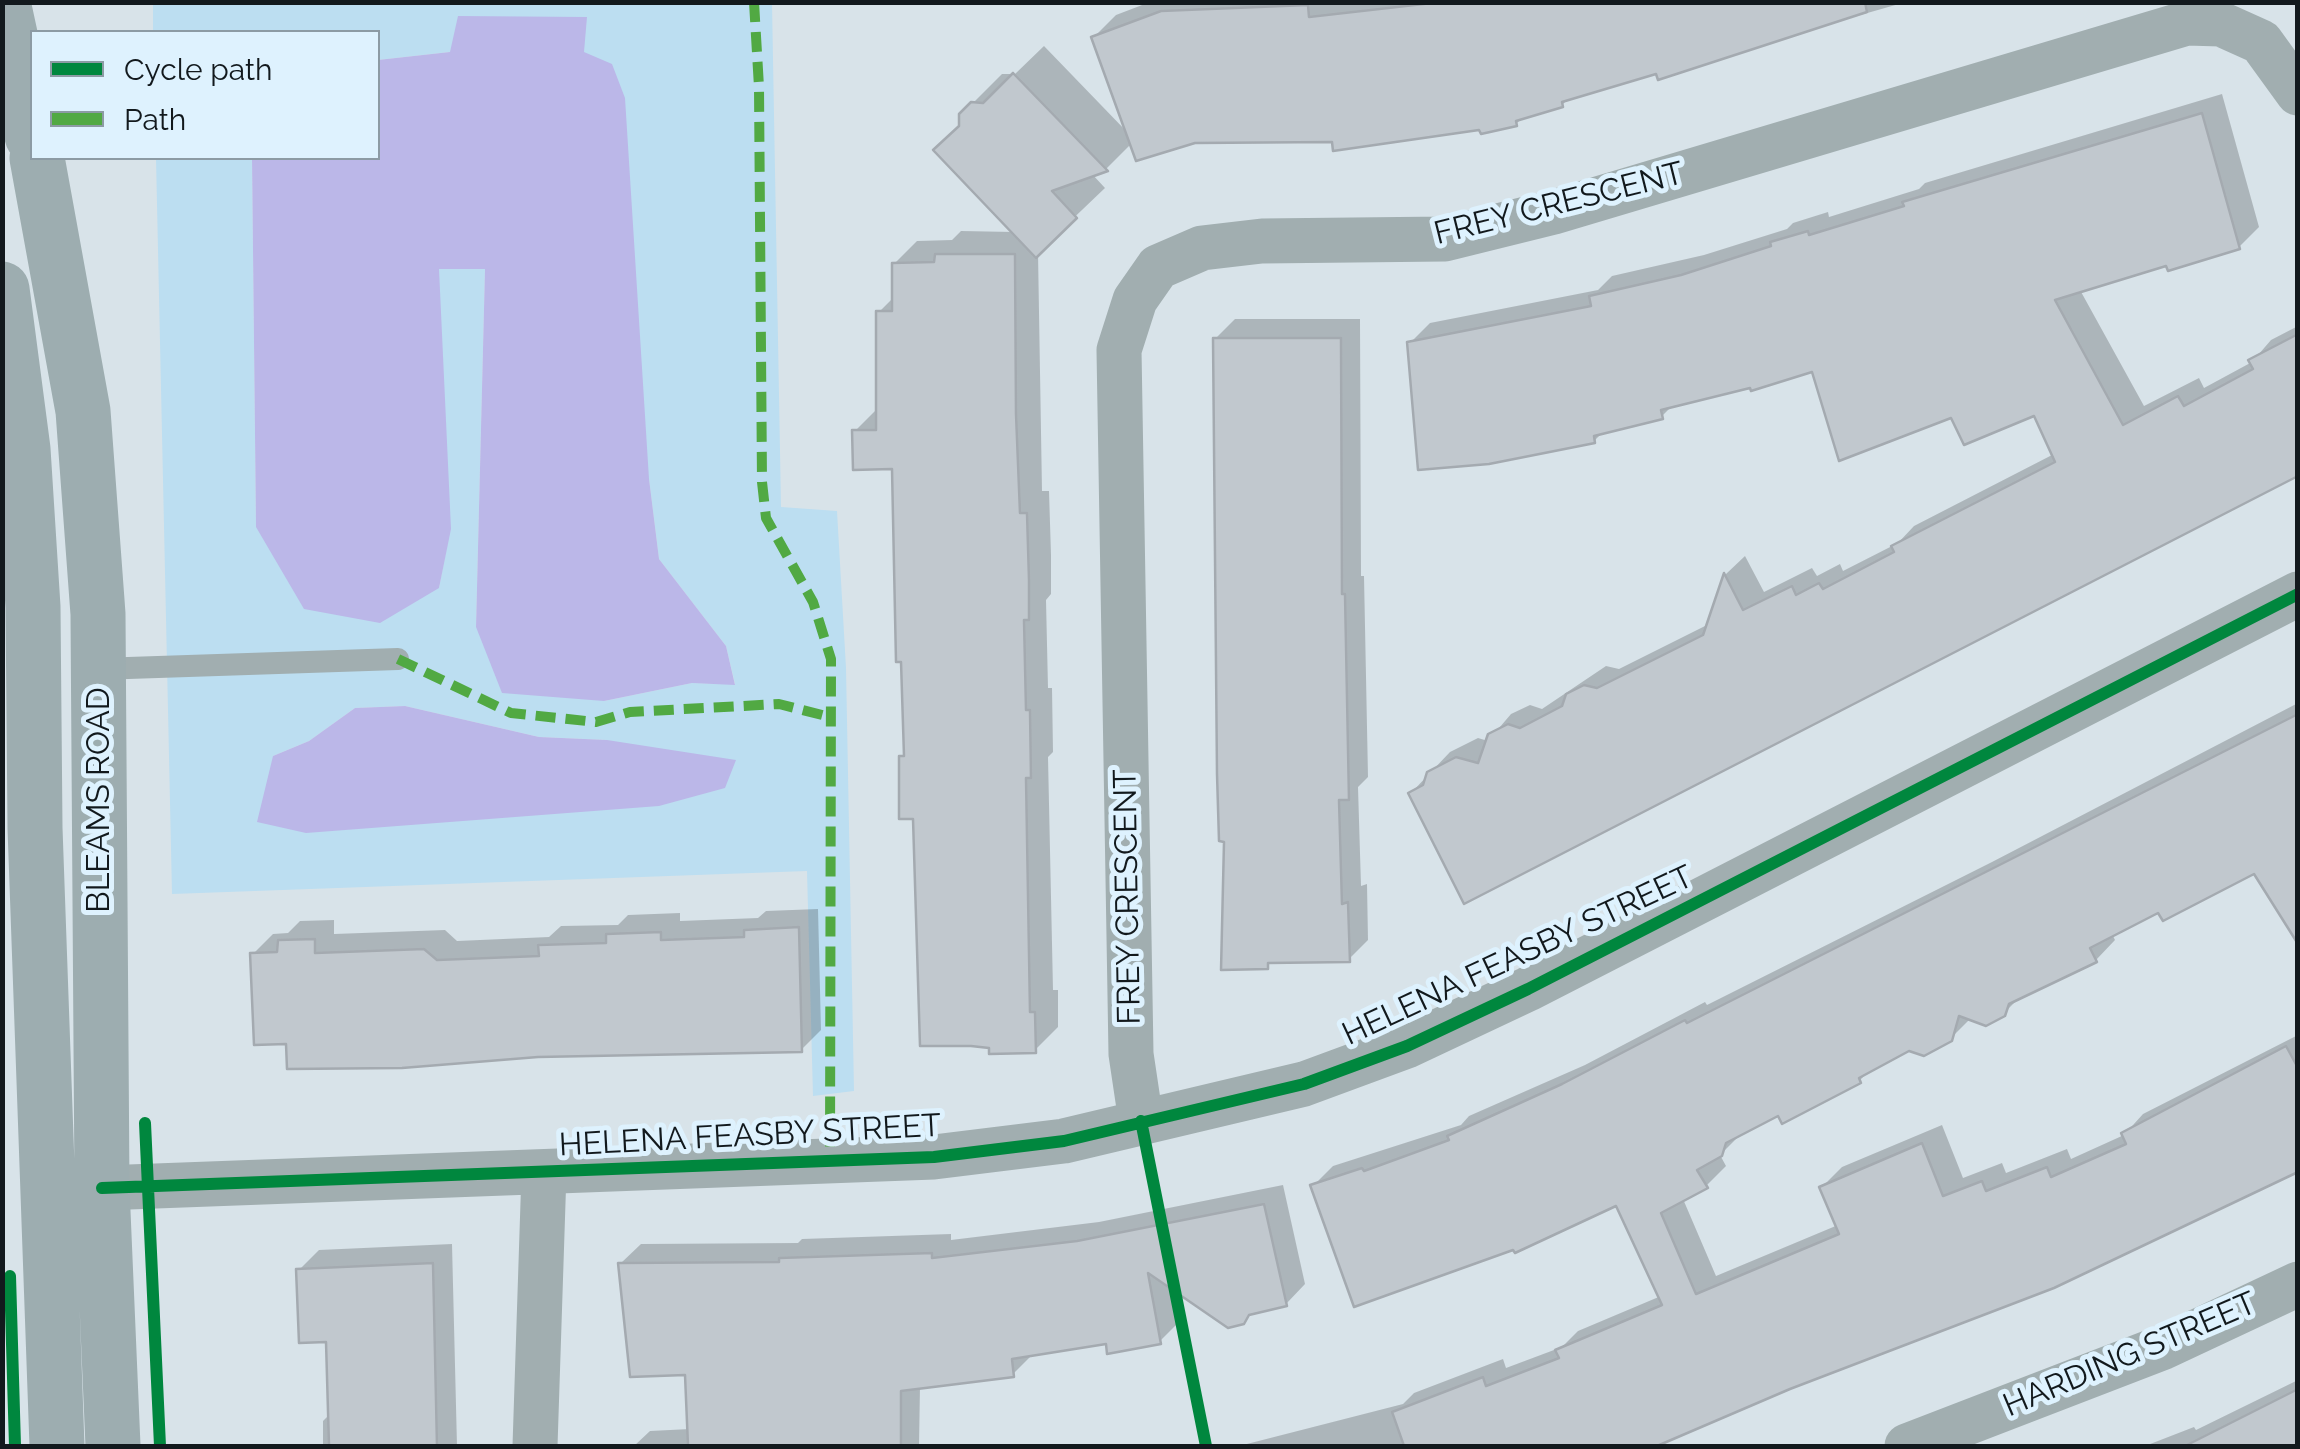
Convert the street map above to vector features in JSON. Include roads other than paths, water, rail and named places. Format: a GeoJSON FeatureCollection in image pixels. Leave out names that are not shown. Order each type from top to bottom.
{"type":"FeatureCollection","features":[{"type":"Feature","properties":{"kind":"main road"},"geometry":{"type":"LineString","coordinates":[[3,2],[30,127]]}},
{"type":"Feature","properties":{"kind":"main road","name":"BLEAMS ROAD"},"geometry":{"type":"LineString","coordinates":[[37,160],[83,410],[98,669],[102,1188],[114,1446]]}},
{"type":"Feature","properties":{"kind":"main road","name":"BLEAMS ROAD"},"geometry":{"type":"LineString","coordinates":[[3,298],[24,449],[33,607],[35,828],[57,1446]]}},
{"type":"Feature","properties":{"kind":"street","name":"FREY CRESCENT"},"geometry":{"type":"LineString","coordinates":[[1140,1121],[1131,1054],[1118,350],[1135,300],[1158,268],[1202,248],[1262,240],[1445,239],[1554,212],[2188,23],[2221,24],[2261,42],[2298,92]]}},
{"type":"Feature","properties":{"kind":"street","name":"HELENA FEASBY STREET"},"geometry":{"type":"LineString","coordinates":[[102,1188],[934,1157],[1064,1140],[1304,1084],[1407,1046],[2298,594]]}},
{"type":"Feature","properties":{"kind":"street"},"geometry":{"type":"LineString","coordinates":[[535,1446],[544,1172]]}},
{"type":"Feature","properties":{"kind":"street","name":"HARDING STREET"},"geometry":{"type":"LineString","coordinates":[[1906,1446],[2164,1347],[2298,1284]]}},
{"type":"Feature","properties":{"kind":"lane"},"geometry":{"type":"LineString","coordinates":[[98,669],[398,658]]}}]}
